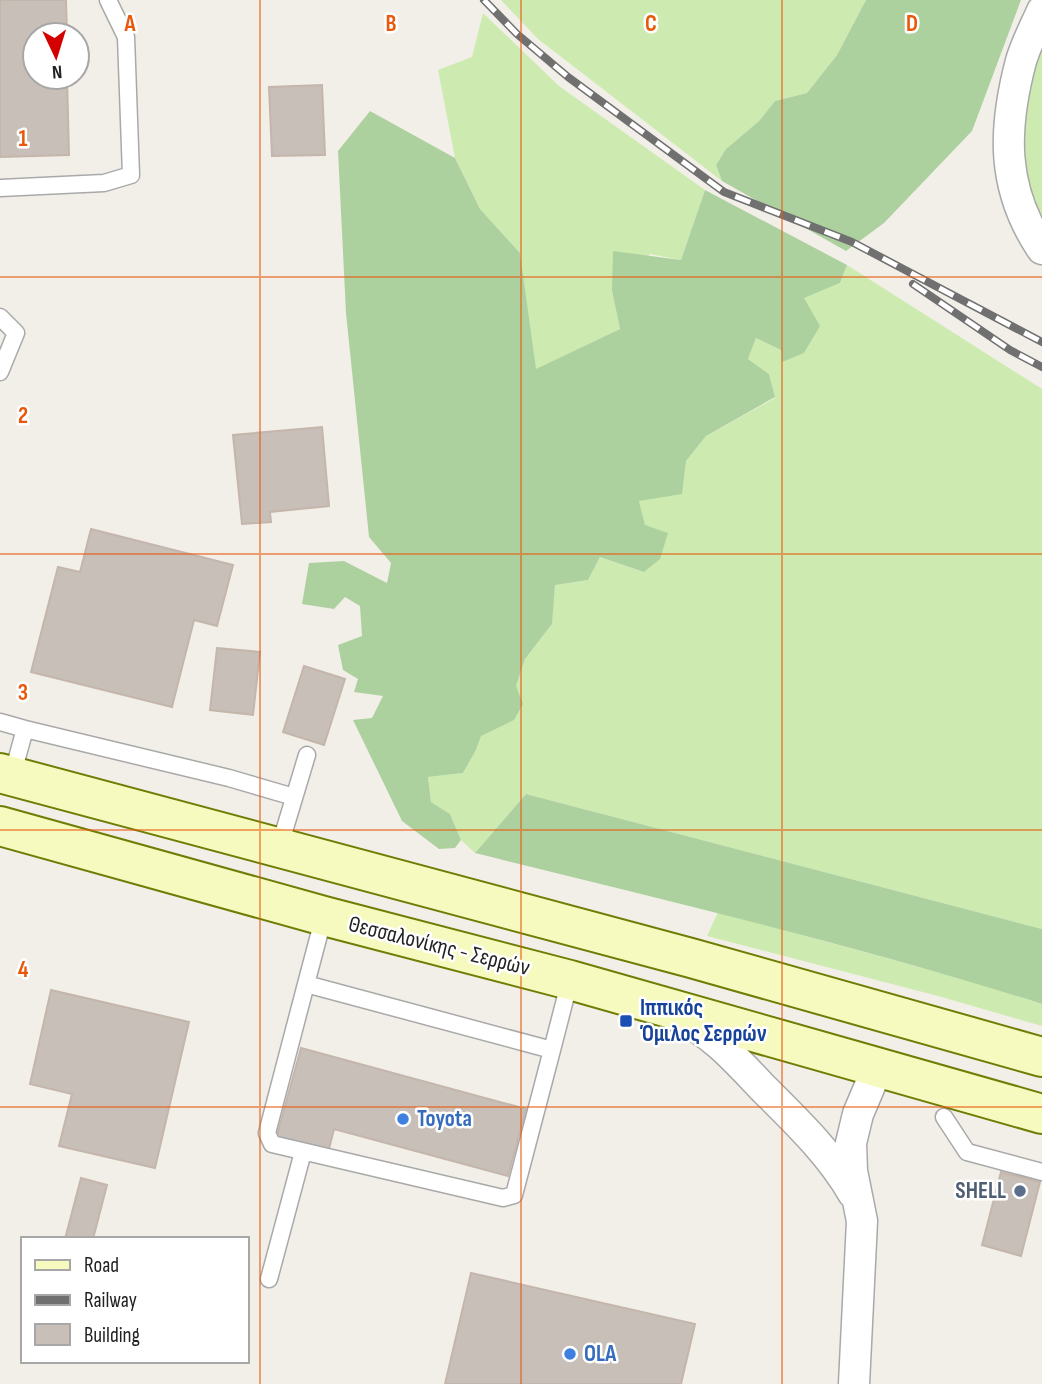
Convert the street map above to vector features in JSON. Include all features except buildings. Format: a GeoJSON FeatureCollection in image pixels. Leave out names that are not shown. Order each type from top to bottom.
{"type":"FeatureCollection","features":[{"type":"Feature","properties":{"kind":"main road"},"geometry":{"type":"LineString","coordinates":[[6,774],[1042,1056]]}},
{"type":"Feature","properties":{"kind":"main road","name":"Θεσσαλονίκης - Σερρών"},"geometry":{"type":"LineString","coordinates":[[0,826],[324,916],[570,980],[1042,1114]]}},
{"type":"Feature","properties":{"kind":"street"},"geometry":{"type":"LineString","coordinates":[[1042,10],[1021,59],[1007,154],[1016,195],[1031,232],[1042,248]]}},
{"type":"Feature","properties":{"kind":"street"},"geometry":{"type":"LineString","coordinates":[[646,1002],[694,1026],[739,1063],[804,1129],[834,1165],[860,1206]]}},
{"type":"Feature","properties":{"kind":"street"},"geometry":{"type":"LineString","coordinates":[[854,1384],[861,1248],[860,1206],[852,1171],[851,1143],[858,1114],[877,1069]]}},
{"type":"Feature","properties":{"kind":"lane"},"geometry":{"type":"LineString","coordinates":[[0,188],[104,183],[131,175],[126,37],[108,0]]}},
{"type":"Feature","properties":{"kind":"lane"},"geometry":{"type":"LineString","coordinates":[[0,317],[16,332],[0,372]]}},
{"type":"Feature","properties":{"kind":"lane"},"geometry":{"type":"LineString","coordinates":[[0,722],[229,778],[294,797]]}},
{"type":"Feature","properties":{"kind":"lane"},"geometry":{"type":"LineString","coordinates":[[6,774],[25,729]]}},
{"type":"Feature","properties":{"kind":"lane"},"geometry":{"type":"LineString","coordinates":[[279,848],[307,755]]}},
{"type":"Feature","properties":{"kind":"lane"},"geometry":{"type":"LineString","coordinates":[[324,916],[267,1133],[272,1144],[503,1198],[514,1195],[570,980]]}},
{"type":"Feature","properties":{"kind":"lane"},"geometry":{"type":"LineString","coordinates":[[306,984],[552,1050]]}},
{"type":"Feature","properties":{"kind":"lane"},"geometry":{"type":"LineString","coordinates":[[944,1117],[967,1152],[1042,1172]]}},
{"type":"Feature","properties":{"kind":"lane"},"geometry":{"type":"LineString","coordinates":[[269,1279],[303,1152]]}},
{"type":"Feature","properties":{"kind":"green space"},"geometry":{"type":"Polygon","coordinates":[[[501,0],[866,0],[837,55],[807,93],[775,101],[759,121],[726,149],[716,165],[722,181],[538,39],[501,0]]]}},
{"type":"Feature","properties":{"kind":"green space"},"geometry":{"type":"Polygon","coordinates":[[[866,0],[1021,0],[972,131],[884,223],[846,251],[722,181],[716,165],[726,149],[759,121],[775,101],[807,93],[837,55],[866,0]]]}},
{"type":"Feature","properties":{"kind":"green space"},"geometry":{"type":"Polygon","coordinates":[[[483,13],[559,86],[705,190],[681,260],[650,254],[612,291],[620,329],[535,370],[520,253],[480,209],[455,158],[438,70],[472,57],[483,13]]]}},
{"type":"Feature","properties":{"kind":"green space"},"geometry":{"type":"Polygon","coordinates":[[[1042,45],[1042,238],[1018,155],[1029,75],[1042,45]]]}},
{"type":"Feature","properties":{"kind":"green space"},"geometry":{"type":"Polygon","coordinates":[[[370,111],[455,158],[480,209],[520,253],[536,369],[620,329],[612,291],[613,251],[681,260],[705,190],[847,265],[840,283],[804,298],[820,326],[804,353],[782,362],[781,350],[756,338],[748,359],[769,374],[775,397],[706,436],[686,461],[682,494],[639,501],[645,525],[668,533],[660,559],[644,572],[600,557],[588,580],[555,585],[552,624],[525,659],[516,686],[523,704],[514,720],[481,736],[463,773],[428,777],[431,802],[450,814],[461,840],[455,848],[439,849],[402,821],[353,720],[372,718],[383,696],[354,692],[358,679],[343,670],[338,645],[362,636],[360,606],[345,597],[334,609],[302,604],[309,563],[344,561],[387,583],[391,563],[369,537],[346,313],[338,151],[370,111]]]}},
{"type":"Feature","properties":{"kind":"green space"},"geometry":{"type":"Polygon","coordinates":[[[847,265],[1042,389],[1042,929],[526,794],[475,853],[461,840],[450,814],[431,802],[428,777],[463,773],[481,735],[514,720],[516,686],[525,659],[552,624],[554,585],[588,580],[600,557],[644,572],[645,526],[639,501],[686,461],[706,436],[775,398],[769,374],[748,359],[756,338],[781,350],[803,298],[840,283],[847,265]]]}},
{"type":"Feature","properties":{"kind":"green space"},"geometry":{"type":"Polygon","coordinates":[[[526,794],[1042,929],[1042,1004],[831,943],[475,853],[526,794]]]}},
{"type":"Feature","properties":{"kind":"green space"},"geometry":{"type":"Polygon","coordinates":[[[718,912],[970,981],[1042,1004],[1042,1026],[707,936],[718,912]]]}},
{"type":"Feature","properties":{"kind":"railway"},"geometry":{"type":"LineString","coordinates":[[484,0],[517,34],[568,77],[724,192],[852,242],[1042,342]]}},
{"type":"Feature","properties":{"kind":"railway"},"geometry":{"type":"LineString","coordinates":[[913,284],[1010,350],[1042,367]]}},
{"type":"Feature","properties":{"kind":"place","name":"Ιππικός Όμιλος Σερρών"},"geometry":{"type":"Point","coordinates":[626,1021]}},
{"type":"Feature","properties":{"kind":"place","name":"Toyota"},"geometry":{"type":"Point","coordinates":[403,1119]}},
{"type":"Feature","properties":{"kind":"place","name":"SHELL"},"geometry":{"type":"Point","coordinates":[1020,1191]}},
{"type":"Feature","properties":{"kind":"place","name":"OLA"},"geometry":{"type":"Point","coordinates":[570,1354]}}]}
